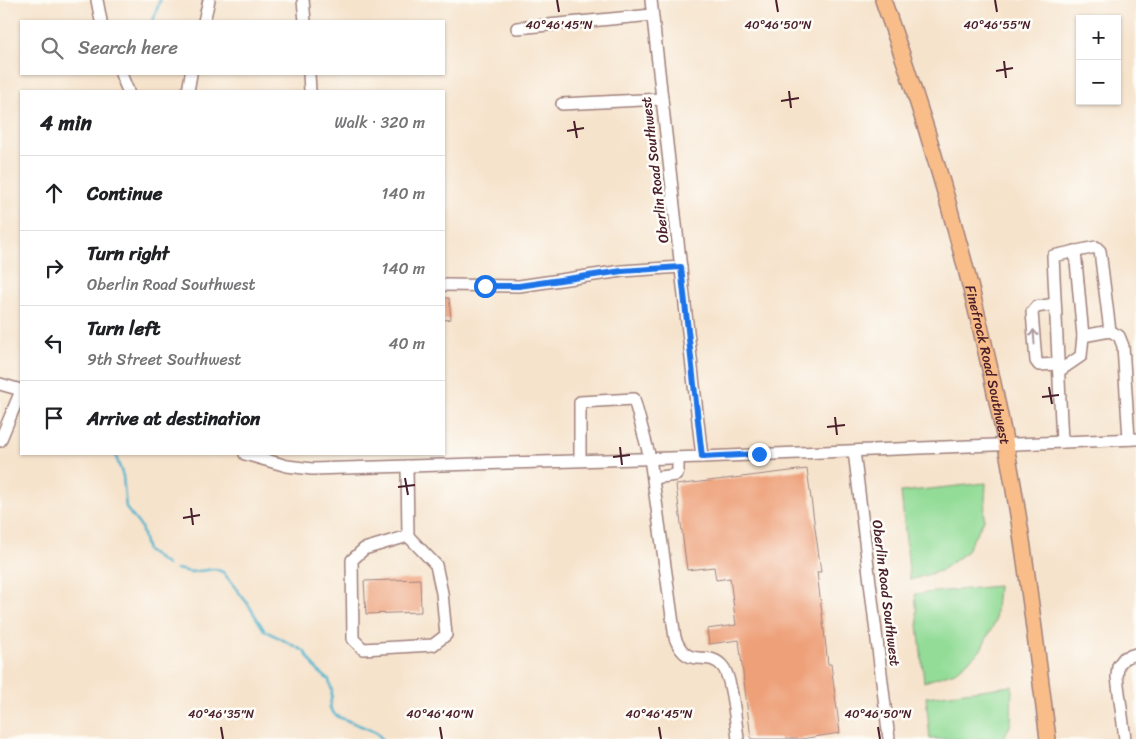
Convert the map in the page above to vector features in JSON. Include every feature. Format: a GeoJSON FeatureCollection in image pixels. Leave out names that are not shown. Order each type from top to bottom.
{"type":"FeatureCollection","features":[{"type":"Feature","properties":{"kind":"main road","name":"Finefrock Road Southwest"},"geometry":{"type":"LineString","coordinates":[[883,0],[946,199],[987,360],[1005,444],[1027,574],[1048,739]]}},
{"type":"Feature","properties":{"kind":"street"},"geometry":{"type":"LineString","coordinates":[[97,0],[101,20]]}},
{"type":"Feature","properties":{"kind":"street"},"geometry":{"type":"LineString","coordinates":[[204,20],[209,0]]}},
{"type":"Feature","properties":{"kind":"street"},"geometry":{"type":"LineString","coordinates":[[303,0],[304,20]]}},
{"type":"Feature","properties":{"kind":"street","name":"Oberlin Road Southwest"},"geometry":{"type":"LineString","coordinates":[[650,0],[702,457]]}},
{"type":"Feature","properties":{"kind":"street"},"geometry":{"type":"LineString","coordinates":[[517,28],[652,15]]}},
{"type":"Feature","properties":{"kind":"street"},"geometry":{"type":"LineString","coordinates":[[121,75],[128,90]]}},
{"type":"Feature","properties":{"kind":"street"},"geometry":{"type":"LineString","coordinates":[[188,90],[191,75]]}},
{"type":"Feature","properties":{"kind":"street"},"geometry":{"type":"LineString","coordinates":[[309,75],[310,90]]}},
{"type":"Feature","properties":{"kind":"street"},"geometry":{"type":"LineString","coordinates":[[562,104],[662,99]]}},
{"type":"Feature","properties":{"kind":"street"},"geometry":{"type":"LineString","coordinates":[[1062,442],[1053,256],[1096,248],[1100,251],[1110,331]]}},
{"type":"Feature","properties":{"kind":"street"},"geometry":{"type":"LineString","coordinates":[[1055,304],[1036,306],[1032,312],[1036,361],[1039,365],[1059,368],[1082,356],[1083,336],[1075,251]]}},
{"type":"Feature","properties":{"kind":"street"},"geometry":{"type":"LineString","coordinates":[[445,285],[519,286],[622,271],[681,267]]}},
{"type":"Feature","properties":{"kind":"street"},"geometry":{"type":"LineString","coordinates":[[249,455],[300,468],[678,458],[1132,439],[1122,346],[1119,336],[1110,331],[1083,336]]}},
{"type":"Feature","properties":{"kind":"street"},"geometry":{"type":"LineString","coordinates":[[0,384],[20,390]]}},
{"type":"Feature","properties":{"kind":"street"},"geometry":{"type":"LineString","coordinates":[[0,441],[20,392]]}},
{"type":"Feature","properties":{"kind":"street"},"geometry":{"type":"LineString","coordinates":[[580,460],[580,402],[629,397],[634,399],[650,458],[675,638],[680,651],[688,656],[714,660],[723,667],[728,677],[738,739]]}},
{"type":"Feature","properties":{"kind":"street","name":"Oberlin Road Southwest"},"geometry":{"type":"LineString","coordinates":[[854,450],[889,739]]}},
{"type":"Feature","properties":{"kind":"street"},"geometry":{"type":"LineString","coordinates":[[652,478],[676,475],[678,458]]}},
{"type":"Feature","properties":{"kind":"street"},"geometry":{"type":"LineString","coordinates":[[407,466],[408,536],[436,566],[442,593],[446,635],[434,645],[362,650],[353,639],[352,560],[364,549],[408,536]]}},
{"type":"Feature","properties":{"kind":"street"},"geometry":{"type":"LineString","coordinates":[[1125,739],[1117,670],[1124,658],[1136,654]]}},
{"type":"Feature","properties":{"kind":"green space"},"geometry":{"type":"Polygon","coordinates":[[[986,483],[984,520],[966,552],[940,571],[910,580],[901,492],[986,483]]]}},
{"type":"Feature","properties":{"kind":"green space"},"geometry":{"type":"Polygon","coordinates":[[[998,586],[995,622],[980,651],[955,672],[924,682],[915,594],[998,586]]]}},
{"type":"Feature","properties":{"kind":"green space"},"geometry":{"type":"Polygon","coordinates":[[[1012,686],[1011,724],[1003,739],[930,739],[926,697],[1012,686]]]}},
{"type":"Feature","properties":{"kind":"building"},"geometry":{"type":"Polygon","coordinates":[[[445,298],[449,298],[451,319],[445,320],[445,298]]]}},
{"type":"Feature","properties":{"kind":"building"},"geometry":{"type":"Polygon","coordinates":[[[807,469],[821,572],[817,572],[828,664],[831,664],[840,733],[801,739],[751,739],[739,640],[709,644],[707,629],[736,625],[730,578],[716,580],[714,567],[687,570],[676,485],[807,469]]]}},
{"type":"Feature","properties":{"kind":"building"},"geometry":{"type":"Polygon","coordinates":[[[420,579],[421,612],[366,614],[364,581],[420,579]]]}},
{"type":"Feature","properties":{"kind":"waterway"},"geometry":{"type":"LineString","coordinates":[[153,20],[160,0]]}},
{"type":"Feature","properties":{"kind":"waterway"},"geometry":{"type":"LineString","coordinates":[[115,455],[123,476],[126,508],[141,527],[147,551],[167,565]]}},
{"type":"Feature","properties":{"kind":"waterway"},"geometry":{"type":"LineString","coordinates":[[176,569],[191,572],[215,569],[223,572],[248,604],[264,630],[304,651],[317,670],[329,680],[332,691],[330,708],[336,716],[376,732],[382,739]]}},
{"type":"Feature","properties":{"kind":"route"},"geometry":{"type":"LineString","coordinates":[[485,286],[519,286],[622,271],[681,267],[702,457],[759,454]]}}]}
